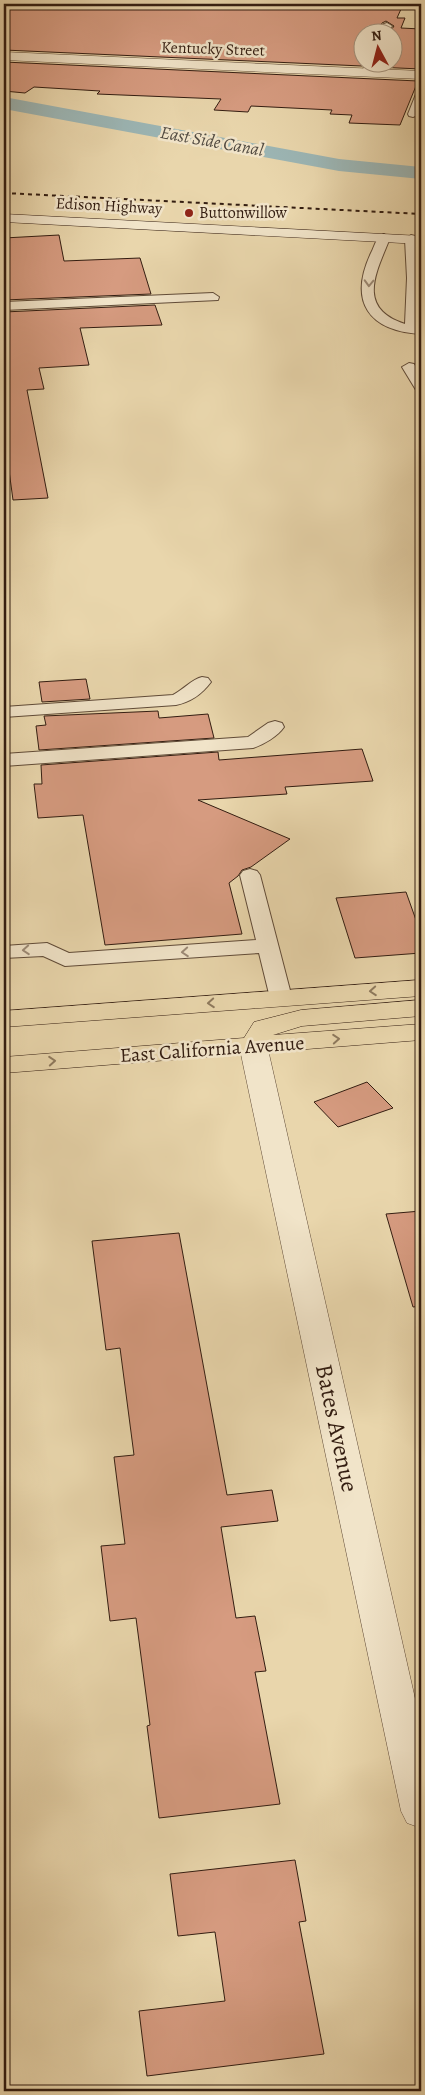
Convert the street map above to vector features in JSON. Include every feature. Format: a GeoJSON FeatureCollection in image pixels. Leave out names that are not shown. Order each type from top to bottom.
{"type":"FeatureCollection","features":[{"type":"Feature","properties":{"kind":"main road"},"geometry":{"type":"LineString","coordinates":[[4,1019],[421,988]]}},
{"type":"Feature","properties":{"kind":"main road"},"geometry":{"type":"LineString","coordinates":[[253,1045],[264,1028],[301,1018],[421,1008]]}},
{"type":"Feature","properties":{"kind":"main road","name":"East California Avenue"},"geometry":{"type":"LineString","coordinates":[[4,1065],[421,1032]]}},
{"type":"Feature","properties":{"kind":"street","name":"Kentucky Street"},"geometry":{"type":"LineString","coordinates":[[4,56],[352,66]]}},
{"type":"Feature","properties":{"kind":"street","name":"Kentucky Street"},"geometry":{"type":"LineString","coordinates":[[402,72],[421,75]]}},
{"type":"Feature","properties":{"kind":"street","name":"Edison Highway"},"geometry":{"type":"LineString","coordinates":[[4,218],[416,240]]}},
{"type":"Feature","properties":{"kind":"street","name":"Bates Avenue"},"geometry":{"type":"LineString","coordinates":[[253,1045],[421,1811]]}},
{"type":"Feature","properties":{"kind":"lane"},"geometry":{"type":"LineString","coordinates":[[413,114],[421,94]]}},
{"type":"Feature","properties":{"kind":"lane"},"geometry":{"type":"LineString","coordinates":[[384,238],[370,271],[367,287],[372,307],[380,318],[387,323],[416,330],[413,278],[416,240]]}},
{"type":"Feature","properties":{"kind":"lane"},"geometry":{"type":"LineString","coordinates":[[4,306],[213,297]]}},
{"type":"Feature","properties":{"kind":"lane"},"geometry":{"type":"LineString","coordinates":[[409,367],[421,387]]}},
{"type":"Feature","properties":{"kind":"lane"},"geometry":{"type":"LineString","coordinates":[[4,712],[176,700],[191,693],[202,682]]}},
{"type":"Feature","properties":{"kind":"lane"},"geometry":{"type":"LineString","coordinates":[[4,760],[253,742],[275,727]]}},
{"type":"Feature","properties":{"kind":"lane"},"geometry":{"type":"LineString","coordinates":[[250,875],[281,998]]}},
{"type":"Feature","properties":{"kind":"lane"},"geometry":{"type":"LineString","coordinates":[[4,952],[47,949],[65,960],[268,946]]}},
{"type":"Feature","properties":{"kind":"building"},"geometry":{"type":"Polygon","coordinates":[[[4,4],[283,4],[401,9],[397,18],[405,18],[402,26],[402,22],[352,22],[352,66],[4,50],[4,4]]]}},
{"type":"Feature","properties":{"kind":"building"},"geometry":{"type":"Polygon","coordinates":[[[402,28],[421,29],[421,69],[402,68],[402,28]]]}},
{"type":"Feature","properties":{"kind":"building"},"geometry":{"type":"Polygon","coordinates":[[[4,62],[418,81],[400,125],[349,123],[352,115],[330,114],[332,110],[251,106],[248,112],[214,110],[221,99],[97,94],[100,91],[34,87],[25,93],[4,91],[4,62]]]}},
{"type":"Feature","properties":{"kind":"building"},"geometry":{"type":"Polygon","coordinates":[[[59,235],[64,261],[140,258],[151,294],[4,300],[4,238],[59,235]]]}},
{"type":"Feature","properties":{"kind":"building"},"geometry":{"type":"Polygon","coordinates":[[[155,305],[162,325],[80,328],[89,365],[39,368],[44,389],[27,390],[48,498],[13,500],[8,463],[4,464],[4,312],[155,305]]]}},
{"type":"Feature","properties":{"kind":"building"},"geometry":{"type":"Polygon","coordinates":[[[86,679],[90,699],[42,702],[39,682],[86,679]]]}},
{"type":"Feature","properties":{"kind":"building"},"geometry":{"type":"Polygon","coordinates":[[[158,711],[159,718],[208,714],[214,738],[39,750],[36,726],[46,725],[44,716],[158,711]]]}},
{"type":"Feature","properties":{"kind":"building"},"geometry":{"type":"Polygon","coordinates":[[[362,749],[373,781],[285,787],[287,794],[198,800],[290,839],[251,867],[242,870],[229,883],[242,934],[105,945],[83,815],[38,818],[34,784],[42,784],[41,765],[218,752],[219,760],[362,749]]]}},
{"type":"Feature","properties":{"kind":"building"},"geometry":{"type":"Polygon","coordinates":[[[406,892],[421,934],[421,953],[355,958],[336,898],[406,892]]]}},
{"type":"Feature","properties":{"kind":"building"},"geometry":{"type":"Polygon","coordinates":[[[367,1082],[393,1108],[338,1127],[314,1102],[367,1082]]]}},
{"type":"Feature","properties":{"kind":"building"},"geometry":{"type":"Polygon","coordinates":[[[421,1211],[421,1306],[413,1307],[386,1214],[421,1211]]]}},
{"type":"Feature","properties":{"kind":"building"},"geometry":{"type":"Polygon","coordinates":[[[179,1233],[227,1495],[272,1490],[278,1521],[221,1527],[236,1618],[255,1616],[266,1671],[255,1672],[280,1804],[159,1818],[147,1726],[150,1725],[136,1618],[110,1621],[101,1546],[125,1544],[114,1457],[134,1455],[120,1348],[106,1350],[92,1241],[179,1233]]]}},
{"type":"Feature","properties":{"kind":"building"},"geometry":{"type":"Polygon","coordinates":[[[295,1860],[306,1921],[299,1922],[324,2054],[147,2076],[139,2011],[225,2001],[215,1932],[178,1936],[170,1874],[295,1860]]]}},
{"type":"Feature","properties":{"kind":"waterway","name":"East Side Canal"},"geometry":{"type":"LineString","coordinates":[[4,103],[339,165],[421,173]]}},
{"type":"Feature","properties":{"kind":"railway"},"geometry":{"type":"LineString","coordinates":[[4,193],[421,214]]}},
{"type":"Feature","properties":{"kind":"place","name":"Buttonwillow"},"geometry":{"type":"Point","coordinates":[189,213]}}]}
